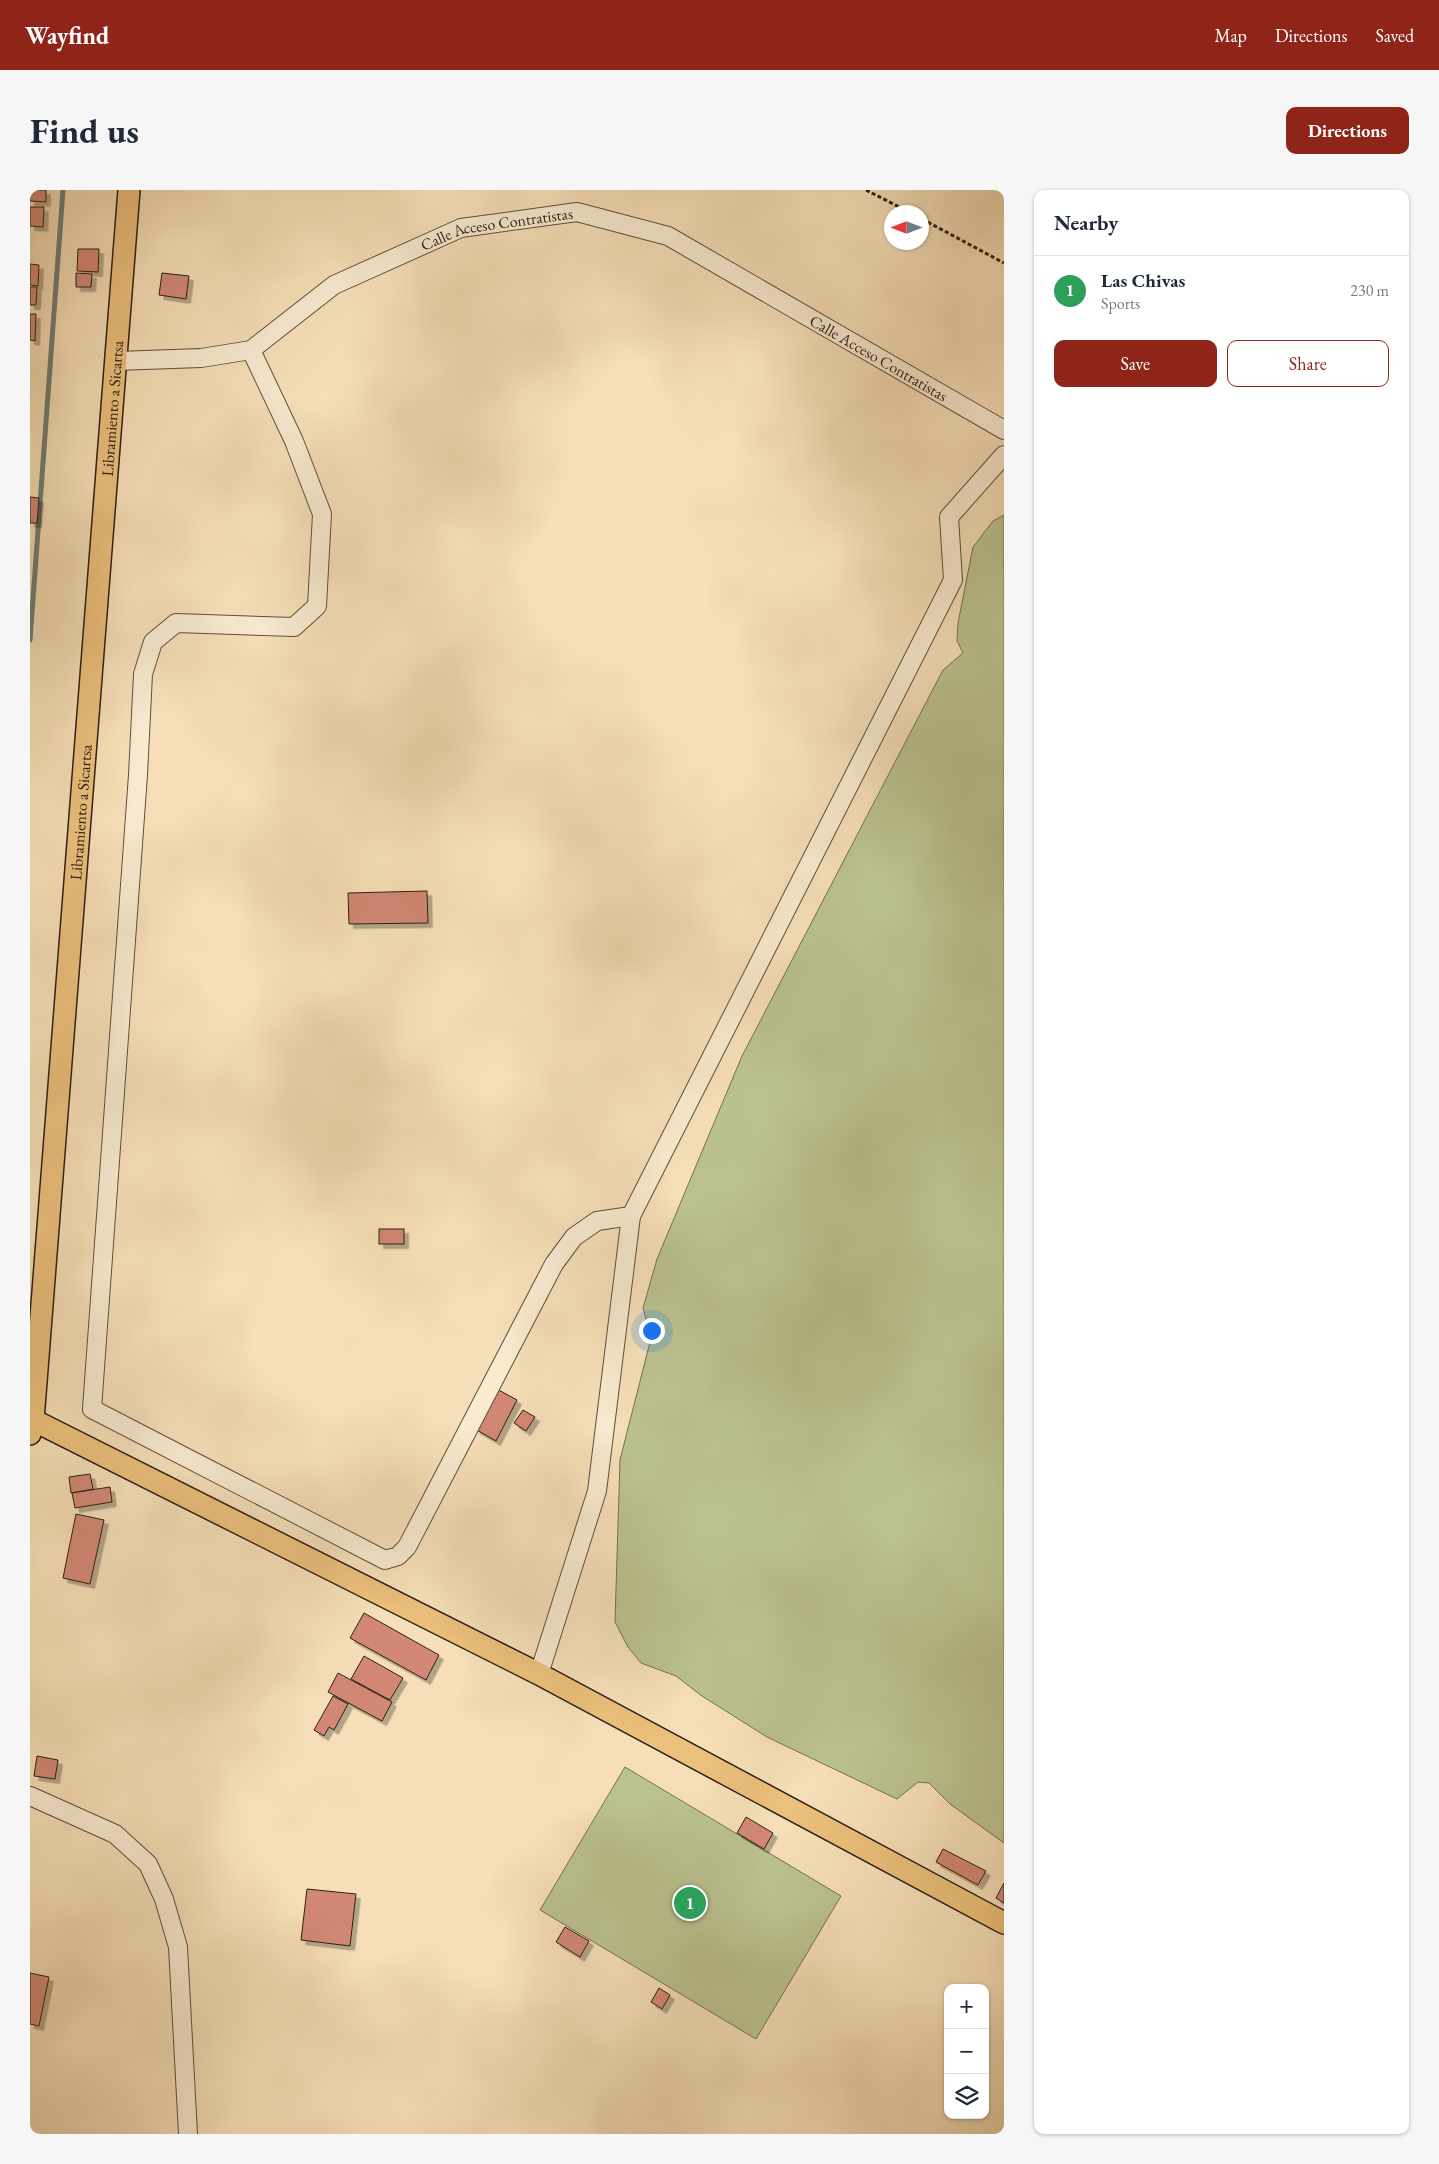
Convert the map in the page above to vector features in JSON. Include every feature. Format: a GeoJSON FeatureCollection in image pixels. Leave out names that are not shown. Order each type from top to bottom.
{"type":"FeatureCollection","features":[{"type":"Feature","properties":{"kind":"main road","name":"Libramiento a Sicartsa"},"geometry":{"type":"LineString","coordinates":[[31,1427],[129,190]]}},
{"type":"Feature","properties":{"kind":"main road"},"geometry":{"type":"LineString","coordinates":[[31,1427],[539,1674],[1004,1923]]}},
{"type":"Feature","properties":{"kind":"street","name":"Calle Acceso Contratistas"},"geometry":{"type":"LineString","coordinates":[[116,361],[201,358],[251,350],[334,285],[461,228],[577,212],[668,236],[1004,430]]}},
{"type":"Feature","properties":{"kind":"street"},"geometry":{"type":"LineString","coordinates":[[251,350],[294,441],[322,514],[317,606],[294,627],[176,623],[153,642],[143,674],[138,775],[92,1410],[385,1560],[398,1556],[407,1547],[554,1264],[574,1237],[597,1220],[631,1216]]}},
{"type":"Feature","properties":{"kind":"street"},"geometry":{"type":"LineString","coordinates":[[539,1674],[597,1491],[631,1216],[953,580],[949,517],[1004,455]]}},
{"type":"Feature","properties":{"kind":"street"},"geometry":{"type":"LineString","coordinates":[[30,1796],[115,1834],[148,1864],[164,1899],[178,1947],[188,2134]]}},
{"type":"Feature","properties":{"kind":"path"},"geometry":{"type":"LineString","coordinates":[[866,190],[895,205]]}},
{"type":"Feature","properties":{"kind":"path"},"geometry":{"type":"LineString","coordinates":[[929,223],[1004,263]]}},
{"type":"Feature","properties":{"kind":"green space"},"geometry":{"type":"Polygon","coordinates":[[[1004,515],[1004,1843],[950,1804],[929,1783],[918,1782],[897,1799],[767,1737],[702,1696],[676,1676],[641,1663],[628,1647],[615,1622],[620,1460],[651,1338],[643,1308],[657,1259],[742,1056],[943,670],[963,653],[957,641],[958,623],[973,547],[993,521],[1004,515]]]}},
{"type":"Feature","properties":{"kind":"green space"},"geometry":{"type":"Polygon","coordinates":[[[625,1767],[841,1896],[756,2039],[540,1910],[625,1767]]]}},
{"type":"Feature","properties":{"kind":"building"},"geometry":{"type":"Polygon","coordinates":[[[30,190],[46,190],[46,202],[30,201],[30,190]]]}},
{"type":"Feature","properties":{"kind":"building"},"geometry":{"type":"Polygon","coordinates":[[[30,207],[44,207],[43,227],[30,226],[30,207]]]}},
{"type":"Feature","properties":{"kind":"building"},"geometry":{"type":"Polygon","coordinates":[[[78,249],[99,249],[98,272],[77,271],[78,249]]]}},
{"type":"Feature","properties":{"kind":"building"},"geometry":{"type":"Polygon","coordinates":[[[30,264],[39,265],[38,286],[30,285],[30,264]]]}},
{"type":"Feature","properties":{"kind":"building"},"geometry":{"type":"Polygon","coordinates":[[[76,273],[92,274],[91,287],[76,287],[76,273]]]}},
{"type":"Feature","properties":{"kind":"building"},"geometry":{"type":"Polygon","coordinates":[[[162,273],[189,276],[186,299],[159,295],[162,273]]]}},
{"type":"Feature","properties":{"kind":"building"},"geometry":{"type":"Polygon","coordinates":[[[30,287],[37,287],[36,305],[30,305],[30,287]]]}},
{"type":"Feature","properties":{"kind":"building"},"geometry":{"type":"Polygon","coordinates":[[[30,314],[36,314],[35,341],[30,340],[30,314]]]}},
{"type":"Feature","properties":{"kind":"building"},"geometry":{"type":"Polygon","coordinates":[[[30,497],[39,498],[37,523],[30,523],[30,497]]]}},
{"type":"Feature","properties":{"kind":"building"},"geometry":{"type":"Polygon","coordinates":[[[427,891],[428,923],[349,924],[348,893],[427,891]]]}},
{"type":"Feature","properties":{"kind":"building"},"geometry":{"type":"Polygon","coordinates":[[[379,1229],[404,1229],[404,1244],[379,1244],[379,1229]]]}},
{"type":"Feature","properties":{"kind":"building"},"geometry":{"type":"Polygon","coordinates":[[[495,1388],[517,1400],[496,1441],[475,1429],[495,1388]]]}},
{"type":"Feature","properties":{"kind":"building"},"geometry":{"type":"Polygon","coordinates":[[[523,1410],[535,1417],[526,1431],[514,1423],[523,1410]]]}},
{"type":"Feature","properties":{"kind":"building"},"geometry":{"type":"Polygon","coordinates":[[[90,1474],[93,1489],[71,1493],[69,1477],[90,1474]]]}},
{"type":"Feature","properties":{"kind":"building"},"geometry":{"type":"Polygon","coordinates":[[[110,1487],[112,1502],[75,1508],[72,1493],[110,1487]]]}},
{"type":"Feature","properties":{"kind":"building"},"geometry":{"type":"Polygon","coordinates":[[[76,1514],[104,1520],[90,1584],[63,1578],[76,1514]]]}},
{"type":"Feature","properties":{"kind":"building"},"geometry":{"type":"Polygon","coordinates":[[[364,1613],[439,1655],[426,1680],[350,1638],[364,1613]]]}},
{"type":"Feature","properties":{"kind":"building"},"geometry":{"type":"Polygon","coordinates":[[[364,1656],[403,1678],[390,1700],[351,1679],[364,1656]]]}},
{"type":"Feature","properties":{"kind":"building"},"geometry":{"type":"Polygon","coordinates":[[[338,1673],[392,1702],[382,1721],[328,1692],[338,1673]]]}},
{"type":"Feature","properties":{"kind":"building"},"geometry":{"type":"Polygon","coordinates":[[[333,1696],[348,1704],[334,1730],[329,1727],[324,1736],[314,1730],[333,1696]]]}},
{"type":"Feature","properties":{"kind":"building"},"geometry":{"type":"Polygon","coordinates":[[[37,1756],[58,1760],[55,1779],[34,1776],[37,1756]]]}},
{"type":"Feature","properties":{"kind":"building"},"geometry":{"type":"Polygon","coordinates":[[[746,1817],[773,1833],[764,1849],[737,1833],[746,1817]]]}},
{"type":"Feature","properties":{"kind":"building"},"geometry":{"type":"Polygon","coordinates":[[[943,1849],[986,1871],[978,1885],[936,1862],[943,1849]]]}},
{"type":"Feature","properties":{"kind":"building"},"geometry":{"type":"Polygon","coordinates":[[[1004,1883],[1004,1903],[996,1898],[1004,1883]]]}},
{"type":"Feature","properties":{"kind":"building"},"geometry":{"type":"Polygon","coordinates":[[[307,1889],[356,1894],[350,1946],[301,1940],[307,1889]]]}},
{"type":"Feature","properties":{"kind":"building"},"geometry":{"type":"Polygon","coordinates":[[[565,1927],[589,1941],[580,1957],[556,1942],[565,1927]]]}},
{"type":"Feature","properties":{"kind":"building"},"geometry":{"type":"Polygon","coordinates":[[[30,1973],[49,1977],[39,2026],[30,2024],[30,1973]]]}},
{"type":"Feature","properties":{"kind":"building"},"geometry":{"type":"Polygon","coordinates":[[[659,1988],[670,1995],[662,2009],[651,2002],[659,1988]]]}},
{"type":"Feature","properties":{"kind":"waterway"},"geometry":{"type":"LineString","coordinates":[[30,640],[63,190]]}},
{"type":"Feature","properties":{"kind":"place","name":"Las Chivas"},"geometry":{"type":"Point","coordinates":[690,1903]}}]}
